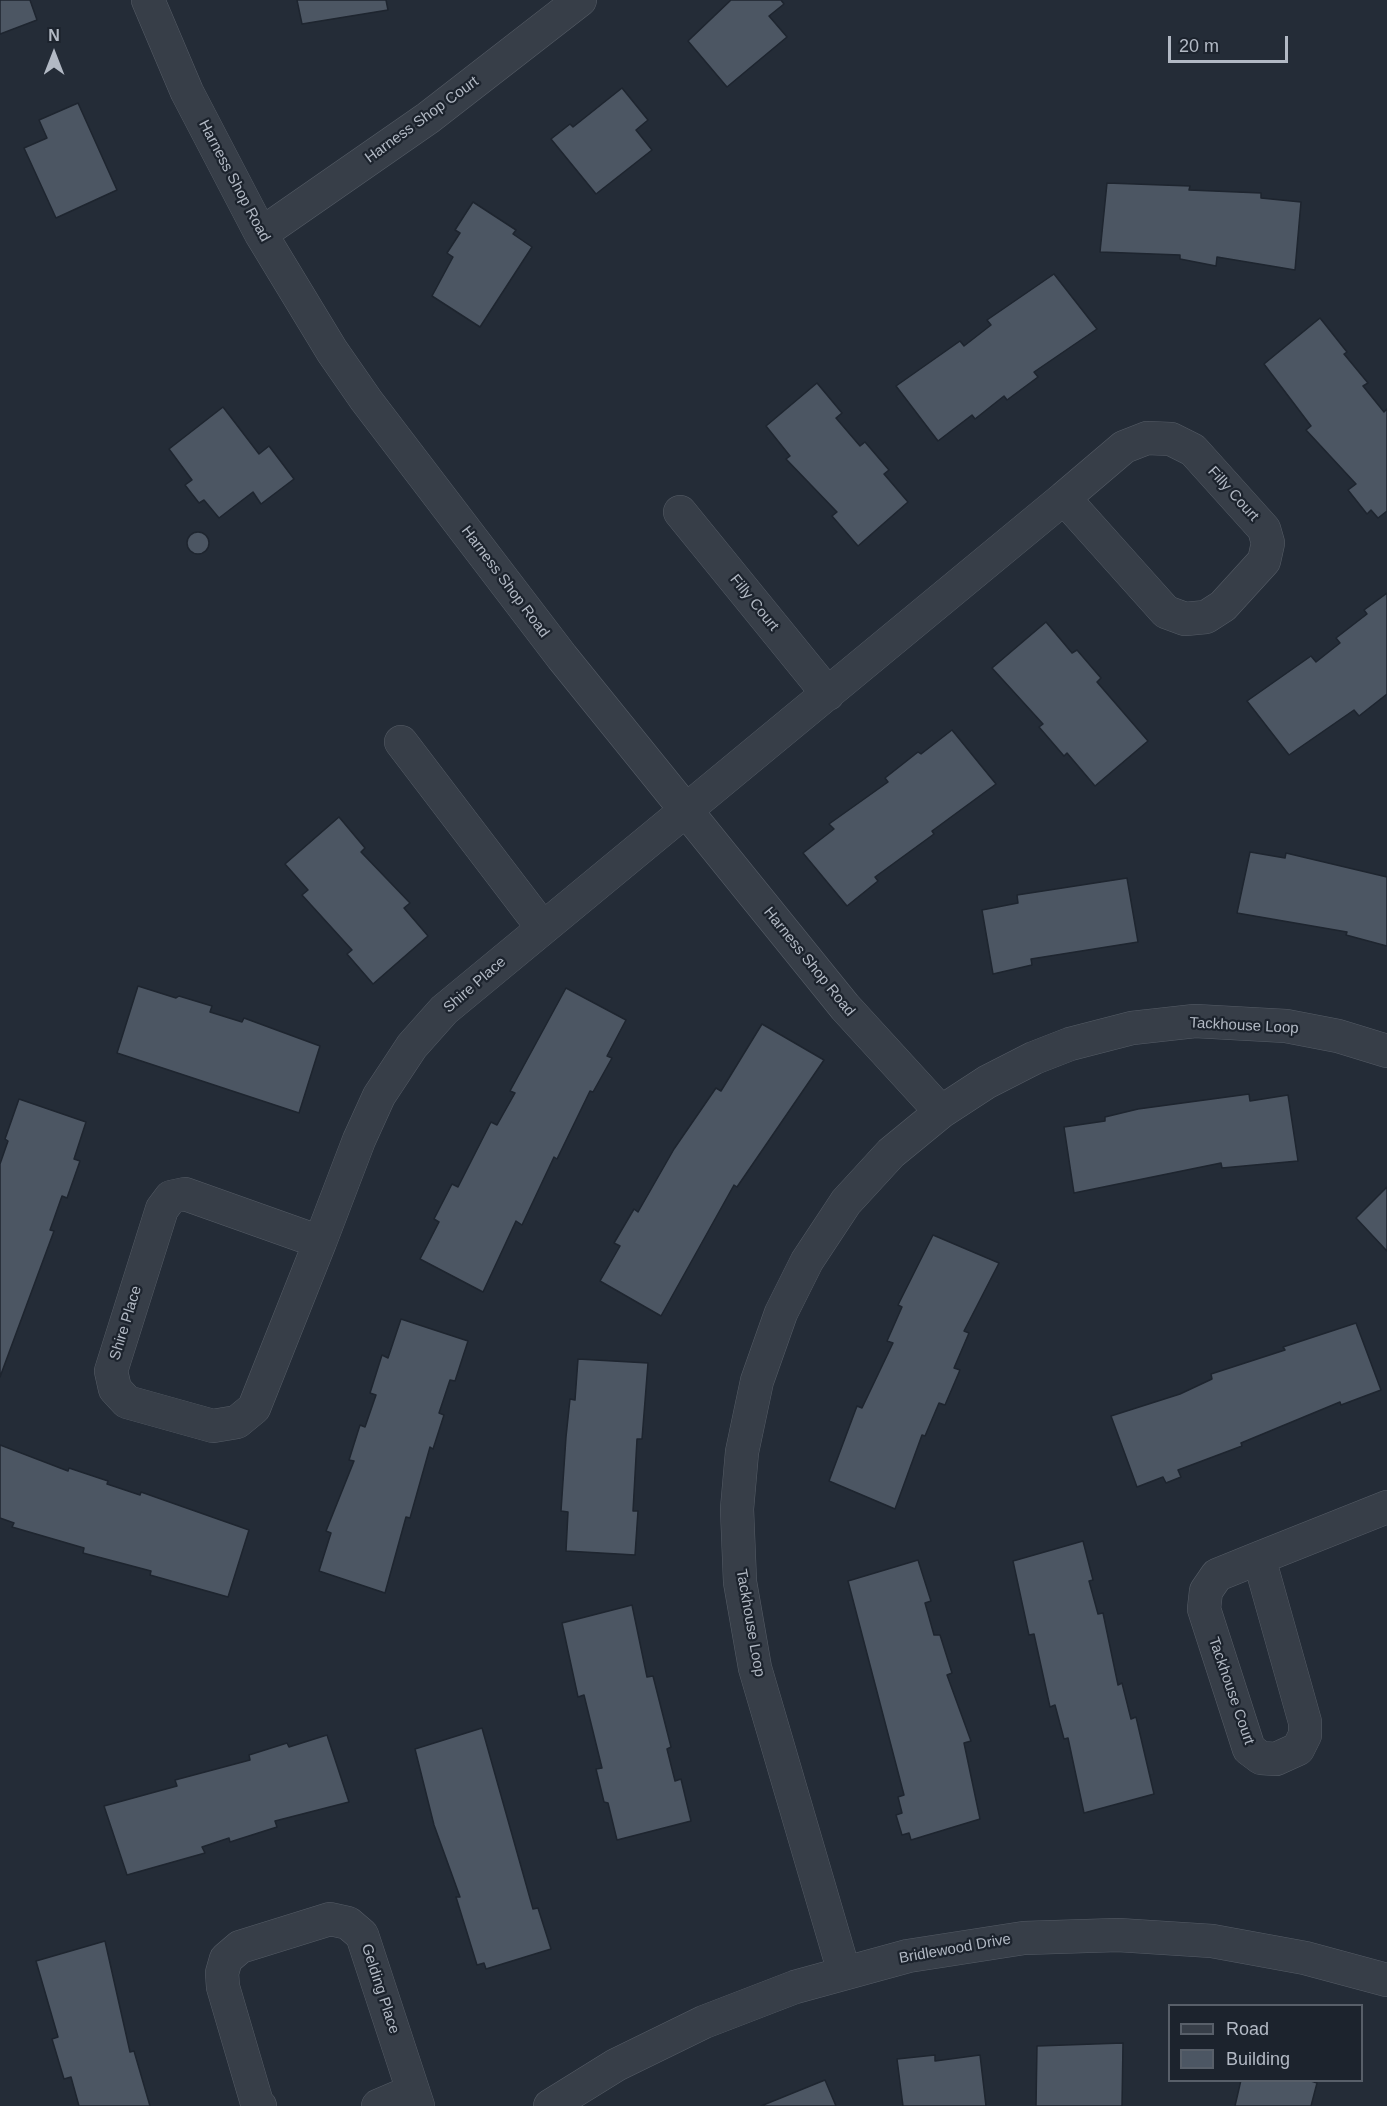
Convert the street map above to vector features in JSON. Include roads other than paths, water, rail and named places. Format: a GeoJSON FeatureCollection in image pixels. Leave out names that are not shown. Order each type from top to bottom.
{"type":"FeatureCollection","features":[{"type":"Feature","properties":{"kind":"street","name":"Harness Shop Road"},"geometry":{"type":"LineString","coordinates":[[148,0],[187,92],[261,234],[332,351],[366,400],[562,657],[845,1007],[941,1112]]}},
{"type":"Feature","properties":{"kind":"street","name":"Harness Shop Court"},"geometry":{"type":"LineString","coordinates":[[261,234],[429,118],[580,0]]}},
{"type":"Feature","properties":{"kind":"street","name":"Filly Court"},"geometry":{"type":"LineString","coordinates":[[686,809],[828,694],[1124,447],[1147,438],[1171,439],[1193,450],[1264,529],[1268,543],[1264,561],[1223,606],[1206,617],[1185,619],[1166,612],[1064,498]]}},
{"type":"Feature","properties":{"kind":"street","name":"Filly Court"},"geometry":{"type":"LineString","coordinates":[[680,512],[828,694]]}},
{"type":"Feature","properties":{"kind":"street"},"geometry":{"type":"LineString","coordinates":[[401,742],[542,927]]}},
{"type":"Feature","properties":{"kind":"street","name":"Shire Place"},"geometry":{"type":"LineString","coordinates":[[320,1242],[185,1194],[171,1197],[162,1209],[111,1371],[115,1389],[127,1402],[213,1426],[237,1422],[254,1408],[320,1242],[358,1140],[379,1096],[412,1046],[444,1010],[686,809]]}},
{"type":"Feature","properties":{"kind":"street","name":"Tackhouse Loop"},"geometry":{"type":"LineString","coordinates":[[844,1972],[755,1668],[740,1582],[737,1509],[742,1452],[757,1381],[781,1312],[807,1261],[846,1202],[891,1153],[941,1112],[987,1082],[1070,1044],[1132,1028],[1195,1021],[1286,1026],[1338,1036],[1387,1051]]}},
{"type":"Feature","properties":{"kind":"street","name":"Tackhouse Court"},"geometry":{"type":"LineString","coordinates":[[1259,1558],[1305,1722],[1305,1735],[1298,1749],[1276,1759],[1261,1758],[1249,1749],[1204,1609],[1206,1591],[1217,1575],[1259,1558],[1387,1507]]}},
{"type":"Feature","properties":{"kind":"street","name":"Gelding Place"},"geometry":{"type":"LineString","coordinates":[[260,2106],[257,2103],[223,1987],[222,1973],[226,1959],[240,1947],[330,1919],[348,1923],[362,1935],[416,2099],[378,2106]]}},
{"type":"Feature","properties":{"kind":"street","name":"Bridlewood Drive"},"geometry":{"type":"LineString","coordinates":[[550,2106],[616,2065],[704,2022],[795,1987],[908,1956],[1024,1938],[1118,1935],[1212,1941],[1305,1958],[1387,1980]]}}]}
